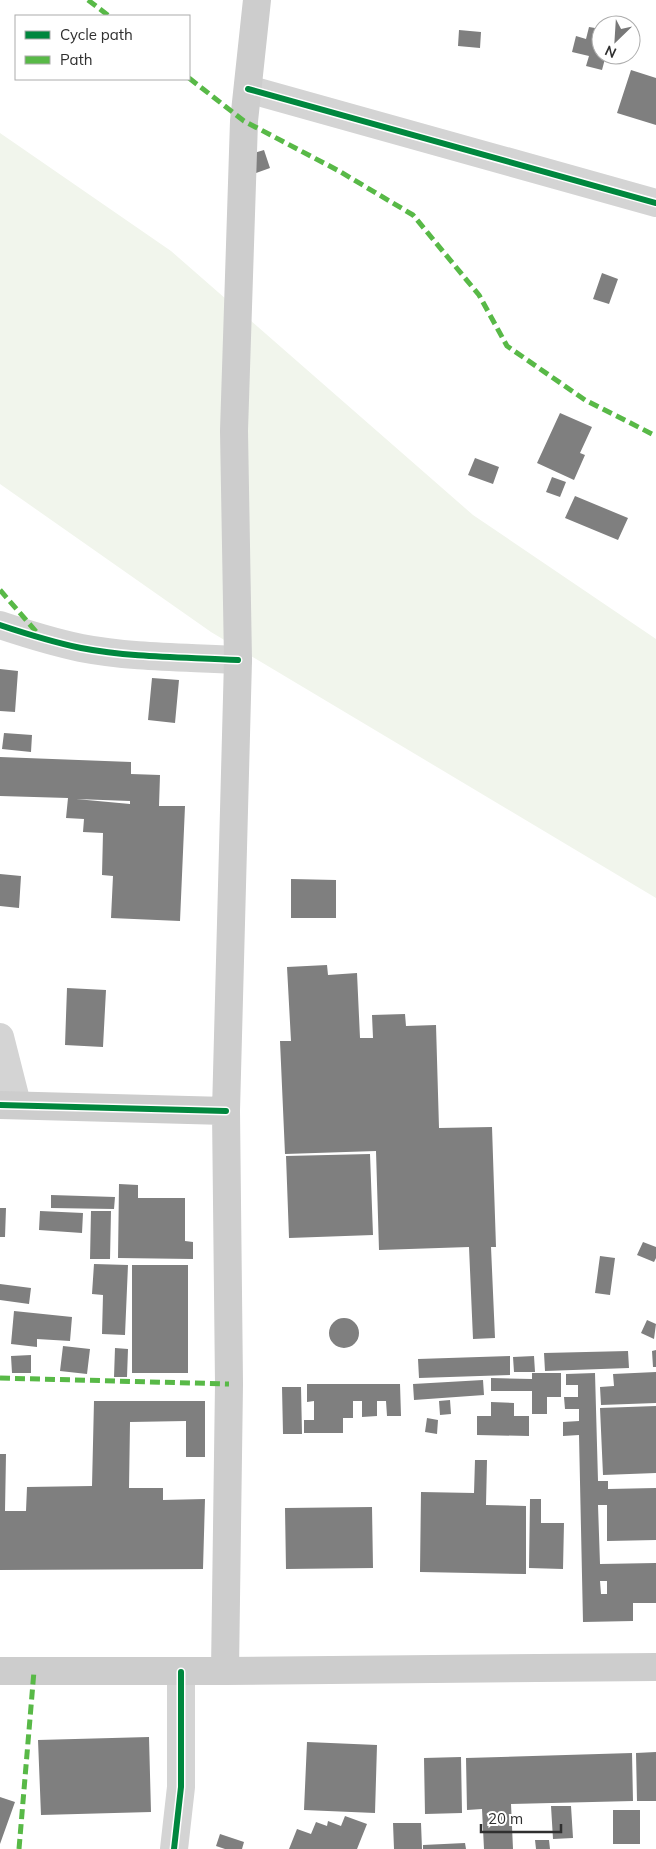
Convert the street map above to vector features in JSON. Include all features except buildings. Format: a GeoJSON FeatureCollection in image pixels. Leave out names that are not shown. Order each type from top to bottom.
{"type":"FeatureCollection","features":[{"type":"Feature","properties":{"kind":"main road"},"geometry":{"type":"LineString","coordinates":[[225,1672],[229,1384],[226,1111],[238,660],[234,431],[244,121],[257,0]]}},
{"type":"Feature","properties":{"kind":"main road"},"geometry":{"type":"LineString","coordinates":[[8,1105],[226,1111]]}},
{"type":"Feature","properties":{"kind":"main road"},"geometry":{"type":"LineString","coordinates":[[0,1671],[225,1672],[656,1667]]}},
{"type":"Feature","properties":{"kind":"street"},"geometry":{"type":"LineString","coordinates":[[248,89],[656,203]]}},
{"type":"Feature","properties":{"kind":"street"},"geometry":{"type":"LineString","coordinates":[[0,625],[42,639],[122,654],[238,660]]}},
{"type":"Feature","properties":{"kind":"street"},"geometry":{"type":"LineString","coordinates":[[0,1037],[8,1105]]}},
{"type":"Feature","properties":{"kind":"street"},"geometry":{"type":"LineString","coordinates":[[174,1849],[181,1787],[181,1672]]}},
{"type":"Feature","properties":{"kind":"shaded area"},"geometry":{"type":"Polygon","coordinates":[[[0,133],[171,251],[473,515],[656,639],[656,898],[211,632],[0,484],[0,133]]]}},
{"type":"Feature","properties":{"kind":"marked path"},"geometry":{"type":"LineString","coordinates":[[88,0],[108,15]]}},
{"type":"Feature","properties":{"kind":"marked path"},"geometry":{"type":"LineString","coordinates":[[190,79],[244,121],[339,171],[413,215],[479,295],[507,346],[585,400],[656,436]]}},
{"type":"Feature","properties":{"kind":"marked path"},"geometry":{"type":"LineString","coordinates":[[0,590],[39,635]]}},
{"type":"Feature","properties":{"kind":"marked path"},"geometry":{"type":"LineString","coordinates":[[0,1378],[229,1384]]}},
{"type":"Feature","properties":{"kind":"marked path"},"geometry":{"type":"LineString","coordinates":[[19,1849],[34,1671]]}},
{"type":"Feature","properties":{"kind":"cycle path"},"geometry":{"type":"LineString","coordinates":[[248,89],[656,203]]}},
{"type":"Feature","properties":{"kind":"cycle path"},"geometry":{"type":"LineString","coordinates":[[0,625],[60,643],[101,651],[238,660]]}},
{"type":"Feature","properties":{"kind":"cycle path"},"geometry":{"type":"LineString","coordinates":[[0,1105],[226,1111]]}},
{"type":"Feature","properties":{"kind":"cycle path"},"geometry":{"type":"LineString","coordinates":[[174,1849],[181,1787],[181,1672]]}}]}
